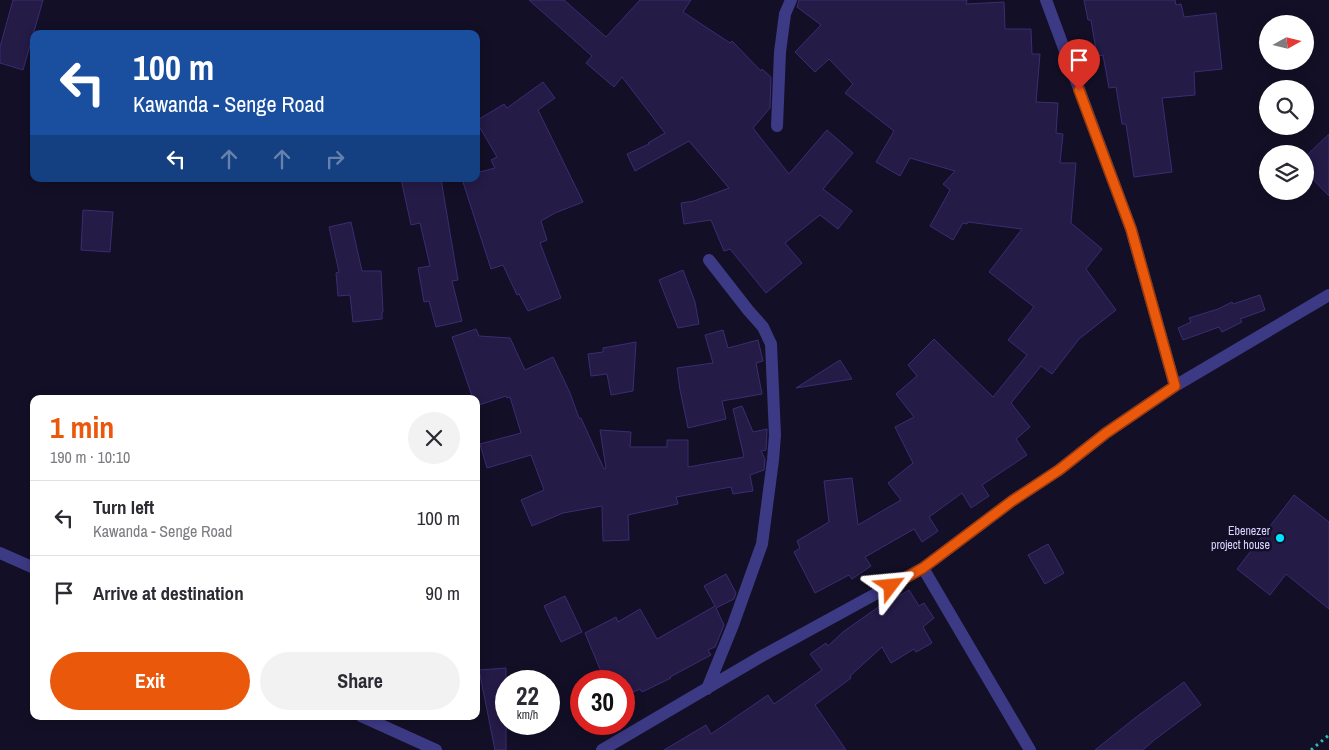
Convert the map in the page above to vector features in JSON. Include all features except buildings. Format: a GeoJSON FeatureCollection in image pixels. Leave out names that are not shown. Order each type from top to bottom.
{"type":"FeatureCollection","features":[{"type":"Feature","properties":{"kind":"street"},"geometry":{"type":"LineString","coordinates":[[777,126],[780,52],[785,14],[791,0]]}},
{"type":"Feature","properties":{"kind":"street"},"geometry":{"type":"LineString","coordinates":[[1046,0],[1131,229],[1175,386]]}},
{"type":"Feature","properties":{"kind":"street"},"geometry":{"type":"LineString","coordinates":[[707,689],[733,626],[762,544],[775,436],[771,344],[763,327],[710,260]]}},
{"type":"Feature","properties":{"kind":"street"},"geometry":{"type":"LineString","coordinates":[[602,750],[762,656],[923,568],[1012,501],[1059,470],[1106,433],[1175,386],[1329,295]]}},
{"type":"Feature","properties":{"kind":"street"},"geometry":{"type":"LineString","coordinates":[[0,553],[30,566]]}},
{"type":"Feature","properties":{"kind":"street"},"geometry":{"type":"LineString","coordinates":[[923,568],[1030,750]]}},
{"type":"Feature","properties":{"kind":"street"},"geometry":{"type":"LineString","coordinates":[[370,720],[436,750]]}},
{"type":"Feature","properties":{"kind":"path"},"geometry":{"type":"LineString","coordinates":[[1311,750],[1329,735]]}},
{"type":"Feature","properties":{"kind":"place","name":"Ebenezer project house"},"geometry":{"type":"Point","coordinates":[1280,538]}},
{"type":"Feature","properties":{"kind":"route"},"geometry":{"type":"LineString","coordinates":[[891,586],[923,568],[1012,501],[1059,470],[1106,433],[1175,386],[1131,229],[1079,90]]}}]}
